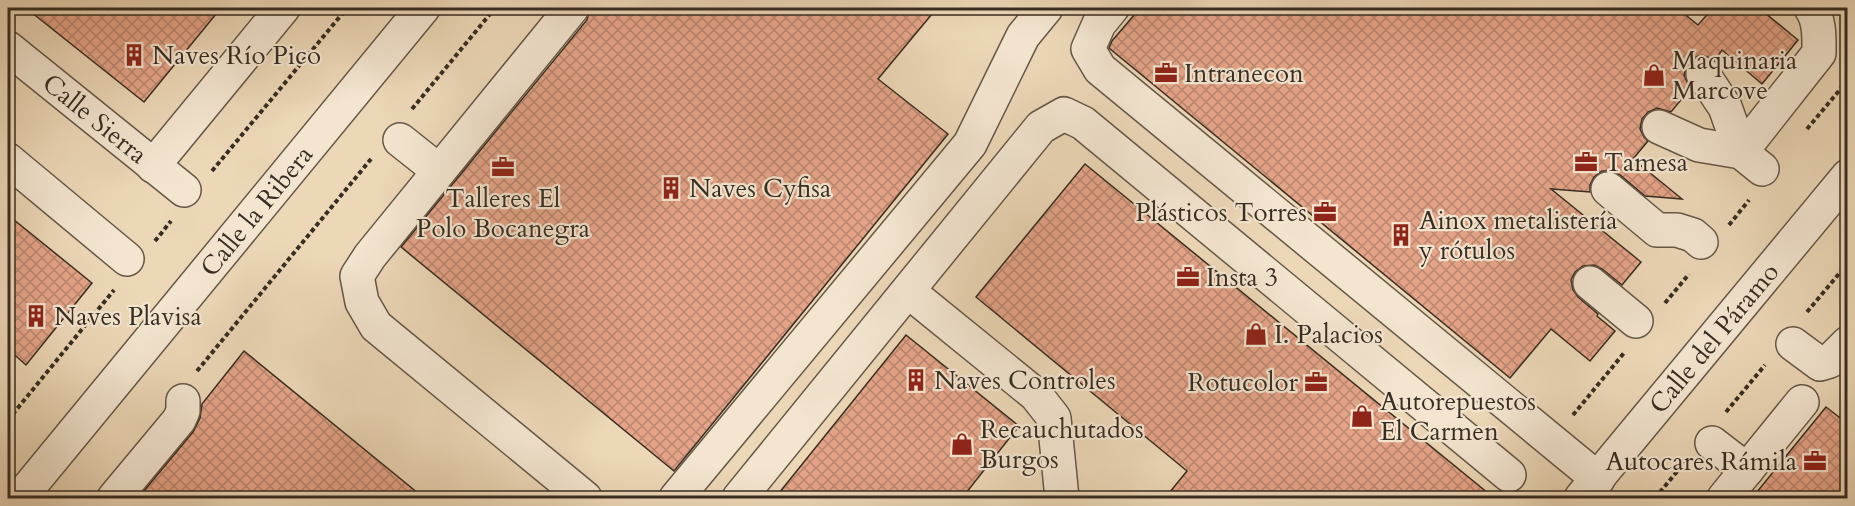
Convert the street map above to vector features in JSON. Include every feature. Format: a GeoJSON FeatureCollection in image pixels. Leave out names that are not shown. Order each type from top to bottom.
{"type":"FeatureCollection","features":[{"type":"Feature","properties":{"kind":"street"},"geometry":{"type":"LineString","coordinates":[[153,166],[283,8]]}},
{"type":"Feature","properties":{"kind":"street","name":"Calle la Ribera"},"geometry":{"type":"LineString","coordinates":[[20,498],[423,8]]}},
{"type":"Feature","properties":{"kind":"street"},"geometry":{"type":"LineString","coordinates":[[572,8],[370,256],[357,276],[362,302],[376,326],[585,498]]}},
{"type":"Feature","properties":{"kind":"street"},"geometry":{"type":"LineString","coordinates":[[676,498],[970,144],[1023,36],[1046,8]]}},
{"type":"Feature","properties":{"kind":"street"},"geometry":{"type":"LineString","coordinates":[[1112,8],[1099,24],[1088,49],[1100,69],[1551,441],[1590,489]]}},
{"type":"Feature","properties":{"kind":"street"},"geometry":{"type":"LineString","coordinates":[[1752,172],[1819,53],[1819,33],[1815,13],[1811,8]]}},
{"type":"Feature","properties":{"kind":"street","name":"Calle Sierra"},"geometry":{"type":"LineString","coordinates":[[8,48],[184,190]]}},
{"type":"Feature","properties":{"kind":"street"},"geometry":{"type":"LineString","coordinates":[[1703,74],[1725,107],[1752,172]]}},
{"type":"Feature","properties":{"kind":"street"},"geometry":{"type":"LineString","coordinates":[[739,498],[1041,127],[1064,114],[1083,123],[1509,475]]}},
{"type":"Feature","properties":{"kind":"street"},"geometry":{"type":"LineString","coordinates":[[1659,127],[1752,172]]}},
{"type":"Feature","properties":{"kind":"street"},"geometry":{"type":"LineString","coordinates":[[395,135],[439,171]]}},
{"type":"Feature","properties":{"kind":"street"},"geometry":{"type":"LineString","coordinates":[[8,160],[128,259]]}},
{"type":"Feature","properties":{"kind":"street","name":"Calle del Páramo"},"geometry":{"type":"LineString","coordinates":[[1590,489],[1848,176]]}},
{"type":"Feature","properties":{"kind":"street"},"geometry":{"type":"LineString","coordinates":[[1608,189],[1657,230],[1677,230],[1693,235],[1707,246]]}},
{"type":"Feature","properties":{"kind":"street"},"geometry":{"type":"LineString","coordinates":[[1590,283],[1642,325]]}},
{"type":"Feature","properties":{"kind":"street"},"geometry":{"type":"LineString","coordinates":[[908,291],[1036,395],[1054,418],[1062,498]]}},
{"type":"Feature","properties":{"kind":"street"},"geometry":{"type":"LineString","coordinates":[[1783,350],[1820,364],[1830,361],[1846,350]]}},
{"type":"Feature","properties":{"kind":"street"},"geometry":{"type":"LineString","coordinates":[[114,498],[179,420],[187,390]]}},
{"type":"Feature","properties":{"kind":"street"},"geometry":{"type":"LineString","coordinates":[[1724,498],[1802,402]]}},
{"type":"Feature","properties":{"kind":"street"},"geometry":{"type":"LineString","coordinates":[[1708,439],[1747,470]]}},
{"type":"Feature","properties":{"kind":"path"},"geometry":{"type":"LineString","coordinates":[[187,390],[395,135],[495,8]]}},
{"type":"Feature","properties":{"kind":"path"},"geometry":{"type":"LineString","coordinates":[[1805,132],[1848,80]]}},
{"type":"Feature","properties":{"kind":"path"},"geometry":{"type":"LineString","coordinates":[[1551,441],[1707,246],[1752,172]]}},
{"type":"Feature","properties":{"kind":"path"},"geometry":{"type":"LineString","coordinates":[[1807,313],[1848,263]]}},
{"type":"Feature","properties":{"kind":"path"},"geometry":{"type":"LineString","coordinates":[[1655,498],[1783,350]]}},
{"type":"Feature","properties":{"kind":"building","name":"Naves Río Pico"},"geometry":{"type":"Polygon","coordinates":[[[26,8],[221,8],[144,102],[26,8]]]}},
{"type":"Feature","properties":{"kind":"building","name":"Naves Cyfisa"},"geometry":{"type":"Polygon","coordinates":[[[590,8],[937,8],[878,79],[948,134],[674,471],[401,247],[587,20],[590,8]]]}},
{"type":"Feature","properties":{"kind":"building"},"geometry":{"type":"Polygon","coordinates":[[[1140,8],[1677,8],[1698,25],[1713,8],[1759,8],[1798,40],[1762,84],[1722,50],[1715,60],[1702,55],[1693,58],[1687,65],[1684,75],[1690,89],[1671,112],[1657,108],[1648,112],[1642,119],[1640,129],[1648,141],[1633,159],[1682,199],[1645,196],[1620,175],[1611,171],[1602,171],[1594,177],[1590,185],[1590,192],[1551,189],[1641,262],[1622,285],[1594,265],[1583,266],[1575,272],[1571,280],[1573,290],[1598,314],[1597,316],[1615,331],[1590,361],[1551,329],[1510,378],[1109,48],[1112,41],[1140,8]]]}},
{"type":"Feature","properties":{"kind":"building"},"geometry":{"type":"Polygon","coordinates":[[[1085,164],[1494,498],[1165,498],[1187,471],[976,297],[1085,164]]]}},
{"type":"Feature","properties":{"kind":"building","name":"Naves Plavisa"},"geometry":{"type":"Polygon","coordinates":[[[8,215],[92,283],[26,365],[8,349],[8,215]]]}},
{"type":"Feature","properties":{"kind":"building","name":"Naves Controles"},"geometry":{"type":"Polygon","coordinates":[[[906,335],[1019,426],[962,498],[775,498],[906,335]]]}},
{"type":"Feature","properties":{"kind":"building"},"geometry":{"type":"Polygon","coordinates":[[[244,351],[424,498],[138,498],[193,432],[200,418],[202,404],[244,351]]]}},
{"type":"Feature","properties":{"kind":"building","name":"Autocares Rámila"},"geometry":{"type":"Polygon","coordinates":[[[1826,407],[1848,424],[1848,498],[1752,498],[1826,407]]]}},
{"type":"Feature","properties":{"kind":"place","name":"Naves Río Pico"},"geometry":{"type":"Point","coordinates":[134,55]}},
{"type":"Feature","properties":{"kind":"place","name":"Intranecon"},"geometry":{"type":"Point","coordinates":[1166,73]}},
{"type":"Feature","properties":{"kind":"place","name":"Maquinaria Marcove"},"geometry":{"type":"Point","coordinates":[1654,75]}},
{"type":"Feature","properties":{"kind":"place","name":"Tamesa"},"geometry":{"type":"Point","coordinates":[1586,162]}},
{"type":"Feature","properties":{"kind":"place","name":"Talleres El Polo Bocanegra"},"geometry":{"type":"Point","coordinates":[503,167]}},
{"type":"Feature","properties":{"kind":"place","name":"Naves Cyfisa"},"geometry":{"type":"Point","coordinates":[671,188]}},
{"type":"Feature","properties":{"kind":"place","name":"Plásticos Torres"},"geometry":{"type":"Point","coordinates":[1325,212]}},
{"type":"Feature","properties":{"kind":"place","name":"Ainox metalistería y rótulos"},"geometry":{"type":"Point","coordinates":[1401,235]}},
{"type":"Feature","properties":{"kind":"place","name":"Insta 3"},"geometry":{"type":"Point","coordinates":[1188,277]}},
{"type":"Feature","properties":{"kind":"place","name":"Naves Plavisa"},"geometry":{"type":"Point","coordinates":[36,316]}},
{"type":"Feature","properties":{"kind":"place","name":"I. Palacios"},"geometry":{"type":"Point","coordinates":[1256,334]}},
{"type":"Feature","properties":{"kind":"place","name":"Naves Controles"},"geometry":{"type":"Point","coordinates":[916,380]}},
{"type":"Feature","properties":{"kind":"place","name":"Rotucolor"},"geometry":{"type":"Point","coordinates":[1316,382]}},
{"type":"Feature","properties":{"kind":"place","name":"Autorepuestos El Carmen"},"geometry":{"type":"Point","coordinates":[1362,416]}},
{"type":"Feature","properties":{"kind":"place","name":"Recauchutados Burgos"},"geometry":{"type":"Point","coordinates":[962,444]}},
{"type":"Feature","properties":{"kind":"place","name":"Autocares Rámila"},"geometry":{"type":"Point","coordinates":[1815,461]}}]}
